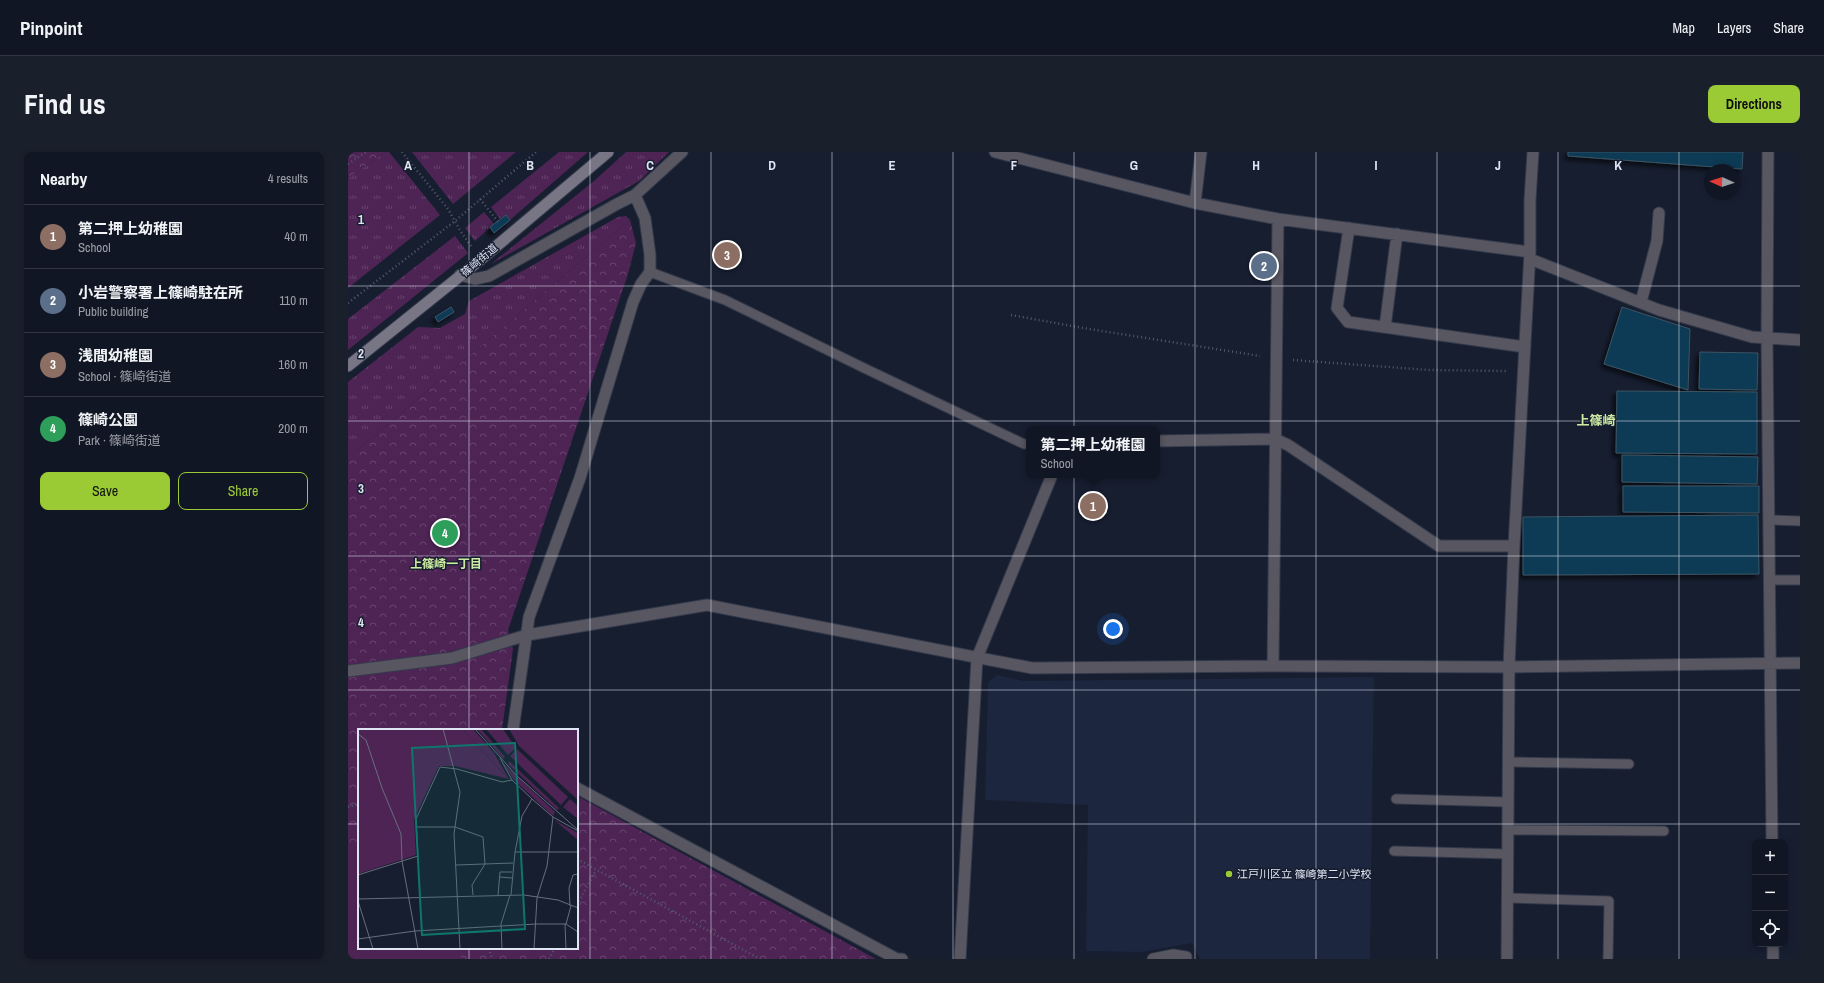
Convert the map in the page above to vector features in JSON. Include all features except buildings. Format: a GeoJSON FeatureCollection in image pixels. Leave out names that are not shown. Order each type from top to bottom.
{"type":"FeatureCollection","features":[{"type":"Feature","properties":{"kind":"main road","name":"篠崎街道"},"geometry":{"type":"LineString","coordinates":[[348,366],[608,152]]}},
{"type":"Feature","properties":{"kind":"street"},"geometry":{"type":"LineString","coordinates":[[460,275],[475,279],[489,276],[635,195],[682,152]]}},
{"type":"Feature","properties":{"kind":"street"},"geometry":{"type":"LineString","coordinates":[[995,152],[1195,204],[1278,219],[1397,234],[1530,255],[1659,310],[1752,337],[1800,340]]}},
{"type":"Feature","properties":{"kind":"street"},"geometry":{"type":"LineString","coordinates":[[1195,204],[1201,152]]}},
{"type":"Feature","properties":{"kind":"street"},"geometry":{"type":"LineString","coordinates":[[1507,959],[1509,667],[1530,255],[1530,200],[1533,152]]}},
{"type":"Feature","properties":{"kind":"street"},"geometry":{"type":"LineString","coordinates":[[1768,152],[1767,339],[1772,839]]}},
{"type":"Feature","properties":{"kind":"street"},"geometry":{"type":"LineString","coordinates":[[513,729],[529,617],[580,478],[633,302],[641,284],[650,272],[650,255],[645,218],[635,195]]}},
{"type":"Feature","properties":{"kind":"street"},"geometry":{"type":"LineString","coordinates":[[1641,302],[1657,241],[1659,213]]}},
{"type":"Feature","properties":{"kind":"street"},"geometry":{"type":"LineString","coordinates":[[1273,666],[1278,219]]}},
{"type":"Feature","properties":{"kind":"street"},"geometry":{"type":"LineString","coordinates":[[1349,228],[1338,308],[1348,322],[1525,347]]}},
{"type":"Feature","properties":{"kind":"street"},"geometry":{"type":"LineString","coordinates":[[1385,327],[1397,234]]}},
{"type":"Feature","properties":{"kind":"street"},"geometry":{"type":"LineString","coordinates":[[1160,441],[1275,438],[1288,445],[1439,546],[1514,546]]}},
{"type":"Feature","properties":{"kind":"street"},"geometry":{"type":"LineString","coordinates":[[960,959],[977,658],[1051,478]]}},
{"type":"Feature","properties":{"kind":"street"},"geometry":{"type":"LineString","coordinates":[[348,671],[452,658],[527,635],[707,605],[1032,668],[1273,666],[1509,667],[1800,663]]}},
{"type":"Feature","properties":{"kind":"street"},"geometry":{"type":"LineString","coordinates":[[578,789],[883,952],[897,959],[902,959]]}},
{"type":"Feature","properties":{"kind":"street"},"geometry":{"type":"LineString","coordinates":[[1773,947],[1773,959]]}},
{"type":"Feature","properties":{"kind":"street"},"geometry":{"type":"LineString","coordinates":[[1153,959],[1173,955],[1186,957],[1186,959]]}},
{"type":"Feature","properties":{"kind":"lane"},"geometry":{"type":"LineString","coordinates":[[650,272],[725,300],[866,369],[1026,444]]}},
{"type":"Feature","properties":{"kind":"lane"},"geometry":{"type":"LineString","coordinates":[[1769,520],[1800,521]]}},
{"type":"Feature","properties":{"kind":"lane"},"geometry":{"type":"LineString","coordinates":[[1770,580],[1800,580]]}},
{"type":"Feature","properties":{"kind":"lane"},"geometry":{"type":"LineString","coordinates":[[1509,762],[1629,764]]}},
{"type":"Feature","properties":{"kind":"lane"},"geometry":{"type":"LineString","coordinates":[[1396,799],[1508,802]]}},
{"type":"Feature","properties":{"kind":"lane"},"geometry":{"type":"LineString","coordinates":[[1508,830],[1664,831]]}},
{"type":"Feature","properties":{"kind":"lane"},"geometry":{"type":"LineString","coordinates":[[1394,851],[1508,854]]}},
{"type":"Feature","properties":{"kind":"lane"},"geometry":{"type":"LineString","coordinates":[[1507,898],[1609,901],[1608,959]]}},
{"type":"Feature","properties":{"kind":"path"},"geometry":{"type":"LineString","coordinates":[[348,164],[366,152]]}},
{"type":"Feature","properties":{"kind":"path"},"geometry":{"type":"LineString","coordinates":[[402,152],[448,209],[472,248]]}},
{"type":"Feature","properties":{"kind":"path"},"geometry":{"type":"LineString","coordinates":[[348,303],[455,221],[536,152]]}},
{"type":"Feature","properties":{"kind":"path"},"geometry":{"type":"LineString","coordinates":[[480,199],[501,225]]}},
{"type":"Feature","properties":{"kind":"path"},"geometry":{"type":"LineString","coordinates":[[348,807],[358,804]]}},
{"type":"Feature","properties":{"kind":"path"},"geometry":{"type":"LineString","coordinates":[[578,860],[760,959]]}},
{"type":"Feature","properties":{"kind":"path"},"geometry":{"type":"LineString","coordinates":[[578,903],[596,870]]}},
{"type":"Feature","properties":{"kind":"path"},"geometry":{"type":"LineString","coordinates":[[489,949],[492,959]]}},
{"type":"Feature","properties":{"kind":"path"},"geometry":{"type":"LineString","coordinates":[[549,959],[554,949]]}},
{"type":"Feature","properties":{"kind":"shaded area","name":"江戸川区立 篠崎第二小学校"},"geometry":{"type":"Polygon","coordinates":[[[997,675],[1023,681],[1374,677],[1370,959],[1200,959],[1192,943],[1141,952],[1086,951],[1088,805],[985,800],[988,682],[997,675]]]}},
{"type":"Feature","properties":{"kind":"green space"},"geometry":{"type":"Polygon","coordinates":[[[348,152],[386,152],[348,178],[348,152]]]}},
{"type":"Feature","properties":{"kind":"green space"},"geometry":{"type":"Polygon","coordinates":[[[386,152],[389,152],[440,215],[348,288],[348,178],[386,152]]]}},
{"type":"Feature","properties":{"kind":"green space"},"geometry":{"type":"Polygon","coordinates":[[[412,152],[516,152],[453,204],[412,152]]]}},
{"type":"Feature","properties":{"kind":"green space"},"geometry":{"type":"Polygon","coordinates":[[[559,152],[588,152],[510,220],[506,215],[500,219],[491,207],[559,152]]]}},
{"type":"Feature","properties":{"kind":"green space"},"geometry":{"type":"Polygon","coordinates":[[[626,152],[669,152],[639,181],[491,264],[594,181],[626,152]]]}},
{"type":"Feature","properties":{"kind":"green space"},"geometry":{"type":"Polygon","coordinates":[[[484,212],[494,224],[475,241],[465,228],[484,212]]]}},
{"type":"Feature","properties":{"kind":"green space"},"geometry":{"type":"Polygon","coordinates":[[[626,216],[630,220],[348,458],[348,382],[418,327],[440,328],[465,314],[469,301],[618,217],[626,216]]]}},
{"type":"Feature","properties":{"kind":"green space"},"geometry":{"type":"Polygon","coordinates":[[[630,220],[636,243],[628,274],[508,630],[513,649],[502,729],[358,729],[358,949],[578,949],[578,797],[876,959],[348,959],[348,458],[630,220]]]}},
{"type":"Feature","properties":{"kind":"green space"},"geometry":{"type":"Polygon","coordinates":[[[455,236],[468,253],[348,350],[348,319],[455,236]]]}},
{"type":"Feature","properties":{"kind":"green space"},"geometry":{"type":"Polygon","coordinates":[[[358,843],[358,949],[458,949],[461,959],[348,959],[348,846],[358,843]]]}},
{"type":"Feature","properties":{"kind":"place","name":"浅間幼稚園"},"geometry":{"type":"Point","coordinates":[727,255]}},
{"type":"Feature","properties":{"kind":"place","name":"小岩警察署上篠崎駐在所"},"geometry":{"type":"Point","coordinates":[1264,266]}},
{"type":"Feature","properties":{"kind":"place","name":"第二押上幼稚園"},"geometry":{"type":"Point","coordinates":[1093,506]}},
{"type":"Feature","properties":{"kind":"place","name":"篠崎公園"},"geometry":{"type":"Point","coordinates":[445,533]}},
{"type":"Feature","properties":{"kind":"place","name":"江戸川区立 篠崎第二小学校"},"geometry":{"type":"Point","coordinates":[1229,874]}},
{"type":"Feature","properties":{"kind":"district","name":"上篠崎"},"geometry":{"type":"Point","coordinates":[1596,420]}},
{"type":"Feature","properties":{"kind":"district","name":"上篠崎一丁目"},"geometry":{"type":"Point","coordinates":[446,564]}}]}
